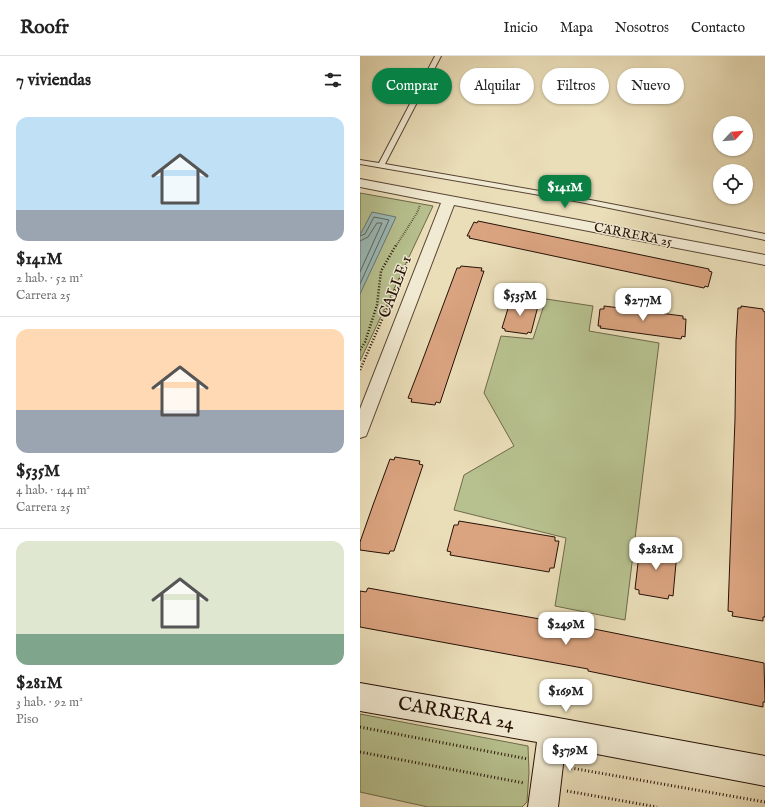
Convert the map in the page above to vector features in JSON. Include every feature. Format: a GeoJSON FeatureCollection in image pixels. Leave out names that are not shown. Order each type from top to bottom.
{"type":"FeatureCollection","features":[{"type":"Feature","properties":{"kind":"street","name":"CARRERA 25"},"geometry":{"type":"LineString","coordinates":[[360,183],[765,260]]}},
{"type":"Feature","properties":{"kind":"street","name":"CALLE 1"},"geometry":{"type":"LineString","coordinates":[[360,430],[449,200]]}},
{"type":"Feature","properties":{"kind":"street","name":"CARRERA 24"},"geometry":{"type":"LineString","coordinates":[[360,697],[553,731],[765,772]]}},
{"type":"Feature","properties":{"kind":"street"},"geometry":{"type":"LineString","coordinates":[[545,797],[553,731]]}},
{"type":"Feature","properties":{"kind":"lane"},"geometry":{"type":"LineString","coordinates":[[381,165],[438,56]]}},
{"type":"Feature","properties":{"kind":"lane"},"geometry":{"type":"LineString","coordinates":[[360,162],[580,200],[765,237]]}},
{"type":"Feature","properties":{"kind":"path"},"geometry":{"type":"LineString","coordinates":[[360,350],[365,342],[377,305],[381,271],[414,219],[421,202]]}},
{"type":"Feature","properties":{"kind":"path"},"geometry":{"type":"LineString","coordinates":[[360,370],[411,255]]}},
{"type":"Feature","properties":{"kind":"path"},"geometry":{"type":"LineString","coordinates":[[360,752],[545,797],[657,807]]}},
{"type":"Feature","properties":{"kind":"green space"},"geometry":{"type":"Polygon","coordinates":[[[360,193],[433,206],[360,361],[360,193]]]}},
{"type":"Feature","properties":{"kind":"green space"},"geometry":{"type":"Polygon","coordinates":[[[546,299],[593,306],[589,331],[659,343],[625,620],[555,606],[566,538],[454,510],[464,475],[514,446],[484,393],[501,336],[533,339],[546,299]]]}},
{"type":"Feature","properties":{"kind":"green space"},"geometry":{"type":"Polygon","coordinates":[[[360,714],[528,746],[529,772],[527,802],[522,807],[428,807],[360,792],[360,714]]]}},
{"type":"Feature","properties":{"kind":"water"},"geometry":{"type":"Polygon","coordinates":[[[372,212],[396,217],[360,294],[360,235],[372,212]]]}},
{"type":"Feature","properties":{"kind":"building"},"geometry":{"type":"Polygon","coordinates":[[[478,221],[709,269],[709,271],[712,272],[708,287],[705,286],[704,288],[469,238],[470,236],[467,236],[474,222],[477,223],[478,221]]]}},
{"type":"Feature","properties":{"kind":"building"},"geometry":{"type":"Polygon","coordinates":[[[461,266],[482,268],[481,271],[484,271],[440,403],[436,402],[435,405],[411,402],[412,399],[408,398],[457,268],[460,268],[461,266]]]}},
{"type":"Feature","properties":{"kind":"building"},"geometry":{"type":"Polygon","coordinates":[[[514,300],[535,303],[535,305],[538,306],[531,333],[528,332],[527,334],[505,331],[505,329],[502,328],[510,302],[513,302],[514,300]]]}},
{"type":"Feature","properties":{"kind":"building"},"geometry":{"type":"Polygon","coordinates":[[[604,306],[683,316],[683,319],[686,319],[685,337],[682,336],[681,339],[600,328],[601,326],[598,326],[600,309],[604,309],[604,306]]]}},
{"type":"Feature","properties":{"kind":"building"},"geometry":{"type":"Polygon","coordinates":[[[741,306],[763,309],[765,312],[765,617],[763,617],[763,621],[732,616],[733,612],[728,611],[735,419],[736,341],[738,308],[741,308],[741,306]]]}},
{"type":"Feature","properties":{"kind":"building"},"geometry":{"type":"Polygon","coordinates":[[[395,457],[420,461],[419,464],[423,465],[394,551],[390,551],[389,554],[360,550],[360,542],[390,459],[394,460],[395,457]]]}},
{"type":"Feature","properties":{"kind":"building"},"geometry":{"type":"Polygon","coordinates":[[[459,521],[555,537],[555,541],[559,541],[554,568],[550,568],[549,572],[450,555],[451,552],[447,551],[454,525],[458,525],[459,521]]]}},
{"type":"Feature","properties":{"kind":"building"},"geometry":{"type":"Polygon","coordinates":[[[644,543],[672,547],[672,551],[677,552],[673,596],[669,595],[668,599],[639,594],[639,590],[635,589],[640,546],[643,546],[644,543]]]}},
{"type":"Feature","properties":{"kind":"building"},"geometry":{"type":"Polygon","coordinates":[[[368,588],[584,627],[764,663],[765,702],[763,702],[763,707],[588,671],[588,669],[360,627],[360,591],[366,592],[368,588]]]}}]}
